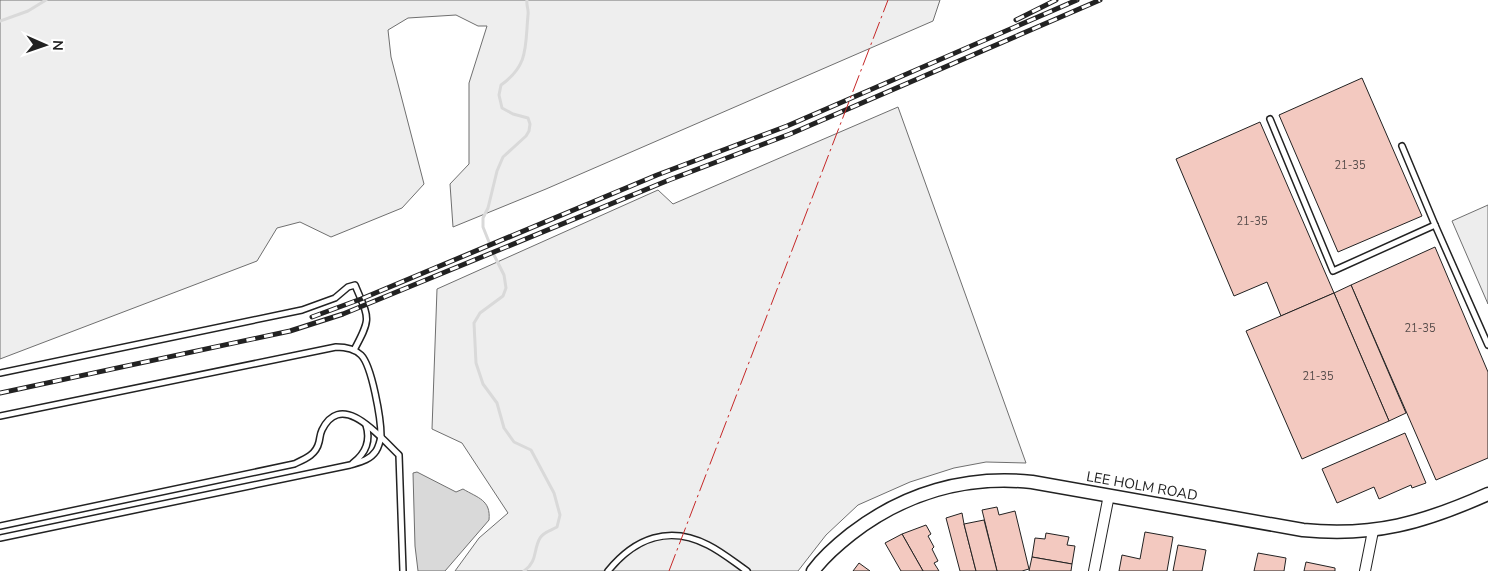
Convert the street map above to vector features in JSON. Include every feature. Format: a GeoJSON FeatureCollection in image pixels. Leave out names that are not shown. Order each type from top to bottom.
{"type":"FeatureCollection","features":[{"type":"Feature","properties":{"kind":"street","name":"LEE HOLM ROAD"},"geometry":{"type":"LineString","coordinates":[[813,571],[830,550],[874,517],[917,495],[947,486],[977,481],[1006,480],[1032,482],[1303,530],[1335,532],[1373,531],[1430,518],[1488,494]]}},
{"type":"Feature","properties":{"kind":"street"},"geometry":{"type":"LineString","coordinates":[[1094,571],[1109,495]]}},
{"type":"Feature","properties":{"kind":"street"},"geometry":{"type":"LineString","coordinates":[[1365,571],[1373,531]]}},
{"type":"Feature","properties":{"kind":"lane"},"geometry":{"type":"LineString","coordinates":[[1270,119],[1333,271],[1435,225]]}},
{"type":"Feature","properties":{"kind":"lane"},"geometry":{"type":"LineString","coordinates":[[1402,146],[1488,344]]}},
{"type":"Feature","properties":{"kind":"lane"},"geometry":{"type":"LineString","coordinates":[[0,373],[302,310],[335,298],[348,287],[355,285],[367,314],[367,320],[354,350]]}},
{"type":"Feature","properties":{"kind":"lane"},"geometry":{"type":"LineString","coordinates":[[0,416],[321,348],[341,347],[359,353],[369,367],[381,438],[375,452],[369,458],[350,465],[0,538]]}},
{"type":"Feature","properties":{"kind":"lane"},"geometry":{"type":"LineString","coordinates":[[0,526],[294,464],[307,458],[314,452],[319,444],[321,433],[326,423],[334,417],[344,414],[353,415],[360,419],[399,455],[403,571]]}},
{"type":"Feature","properties":{"kind":"lane"},"geometry":{"type":"LineString","coordinates":[[350,465],[361,457],[368,441],[366,425],[360,419]]}},
{"type":"Feature","properties":{"kind":"lane"},"geometry":{"type":"LineString","coordinates":[[608,571],[629,549],[653,538],[665,535],[679,535],[707,544],[747,571]]}},
{"type":"Feature","properties":{"kind":"shaded area"},"geometry":{"type":"Polygon","coordinates":[[[0,0],[940,0],[933,21],[546,189],[453,227],[450,184],[469,164],[469,83],[487,26],[478,26],[456,15],[408,18],[388,30],[391,57],[424,184],[402,208],[331,237],[300,222],[277,228],[257,261],[0,359],[0,0]]]}},
{"type":"Feature","properties":{"kind":"shaded area"},"geometry":{"type":"Polygon","coordinates":[[[898,107],[1026,463],[986,462],[954,468],[910,482],[858,505],[826,535],[798,571],[455,571],[479,538],[508,513],[462,443],[432,429],[437,289],[658,190],[673,204],[898,107]]]}},
{"type":"Feature","properties":{"kind":"shaded area"},"geometry":{"type":"Polygon","coordinates":[[[1488,205],[1488,304],[1452,221],[1488,205]]]}},
{"type":"Feature","properties":{"kind":"shaded area"},"geometry":{"type":"Polygon","coordinates":[[[417,472],[456,492],[463,489],[482,500],[488,508],[489,520],[445,571],[418,571],[415,546],[413,473],[417,472]]]}},
{"type":"Feature","properties":{"kind":"building"},"geometry":{"type":"Polygon","coordinates":[[[1362,78],[1422,216],[1338,252],[1279,115],[1362,78]]]}},
{"type":"Feature","properties":{"kind":"building"},"geometry":{"type":"Polygon","coordinates":[[[1260,122],[1334,293],[1281,316],[1267,282],[1234,296],[1176,159],[1260,122]]]}},
{"type":"Feature","properties":{"kind":"building"},"geometry":{"type":"Polygon","coordinates":[[[1435,247],[1488,372],[1488,458],[1436,480],[1351,285],[1435,247]]]}},
{"type":"Feature","properties":{"kind":"building"},"geometry":{"type":"Polygon","coordinates":[[[1351,285],[1406,413],[1389,421],[1334,293],[1351,285]]]}},
{"type":"Feature","properties":{"kind":"building"},"geometry":{"type":"Polygon","coordinates":[[[1334,293],[1389,421],[1302,459],[1246,331],[1334,293]]]}},
{"type":"Feature","properties":{"kind":"building"},"geometry":{"type":"Polygon","coordinates":[[[1405,433],[1426,483],[1412,488],[1411,485],[1379,499],[1374,487],[1337,503],[1322,469],[1405,433]]]}},
{"type":"Feature","properties":{"kind":"building"},"geometry":{"type":"Polygon","coordinates":[[[997,507],[999,515],[1015,511],[1029,569],[1022,571],[997,571],[982,510],[997,507]]]}},
{"type":"Feature","properties":{"kind":"building"},"geometry":{"type":"Polygon","coordinates":[[[962,513],[976,571],[960,571],[946,518],[962,513]]]}},
{"type":"Feature","properties":{"kind":"building"},"geometry":{"type":"Polygon","coordinates":[[[984,520],[997,571],[976,571],[964,524],[984,520]]]}},
{"type":"Feature","properties":{"kind":"building"},"geometry":{"type":"Polygon","coordinates":[[[926,525],[931,534],[928,536],[934,547],[932,549],[938,561],[934,563],[939,571],[923,571],[902,534],[926,525]]]}},
{"type":"Feature","properties":{"kind":"building"},"geometry":{"type":"Polygon","coordinates":[[[1145,532],[1173,537],[1167,571],[1119,571],[1122,555],[1140,559],[1145,532]]]}},
{"type":"Feature","properties":{"kind":"building"},"geometry":{"type":"Polygon","coordinates":[[[1046,533],[1069,537],[1067,545],[1075,546],[1072,564],[1032,557],[1035,538],[1045,539],[1046,533]]]}},
{"type":"Feature","properties":{"kind":"building"},"geometry":{"type":"Polygon","coordinates":[[[902,534],[923,571],[901,571],[885,543],[902,534]]]}},
{"type":"Feature","properties":{"kind":"building"},"geometry":{"type":"Polygon","coordinates":[[[1178,545],[1206,550],[1202,571],[1173,571],[1178,545]]]}},
{"type":"Feature","properties":{"kind":"building"},"geometry":{"type":"Polygon","coordinates":[[[1258,553],[1286,558],[1284,571],[1254,571],[1258,553]]]}},
{"type":"Feature","properties":{"kind":"building"},"geometry":{"type":"Polygon","coordinates":[[[1032,557],[1072,564],[1071,571],[1029,571],[1032,557]]]}},
{"type":"Feature","properties":{"kind":"building"},"geometry":{"type":"Polygon","coordinates":[[[1306,562],[1335,568],[1335,571],[1304,571],[1306,562]]]}},
{"type":"Feature","properties":{"kind":"building"},"geometry":{"type":"Polygon","coordinates":[[[859,563],[870,571],[853,571],[859,563]]]}},
{"type":"Feature","properties":{"kind":"waterway"},"geometry":{"type":"LineString","coordinates":[[0,21],[28,11],[46,0]]}},
{"type":"Feature","properties":{"kind":"waterway"},"geometry":{"type":"LineString","coordinates":[[489,242],[483,227],[483,218],[488,208],[497,171],[503,157],[529,131],[530,124],[528,118],[513,114],[502,108],[499,95],[501,85],[517,70],[524,54],[528,13],[527,0]]}},
{"type":"Feature","properties":{"kind":"waterway"},"geometry":{"type":"LineString","coordinates":[[494,255],[504,275],[506,288],[503,296],[480,313],[474,323],[476,363],[483,384],[497,403],[504,428],[514,442],[531,450],[554,493],[560,515],[557,527],[541,536],[533,559],[524,571]]}},
{"type":"Feature","properties":{"kind":"railway"},"geometry":{"type":"LineString","coordinates":[[1016,20],[1056,0]]}},
{"type":"Feature","properties":{"kind":"railway"},"geometry":{"type":"LineString","coordinates":[[312,317],[361,299],[657,175],[787,126],[1077,0]]}},
{"type":"Feature","properties":{"kind":"railway"},"geometry":{"type":"LineString","coordinates":[[0,393],[290,331],[343,314],[669,180],[790,134],[1100,0]]}},
{"type":"Feature","properties":{"kind":"power"},"geometry":{"type":"LineString","coordinates":[[669,571],[888,0]]}}]}
